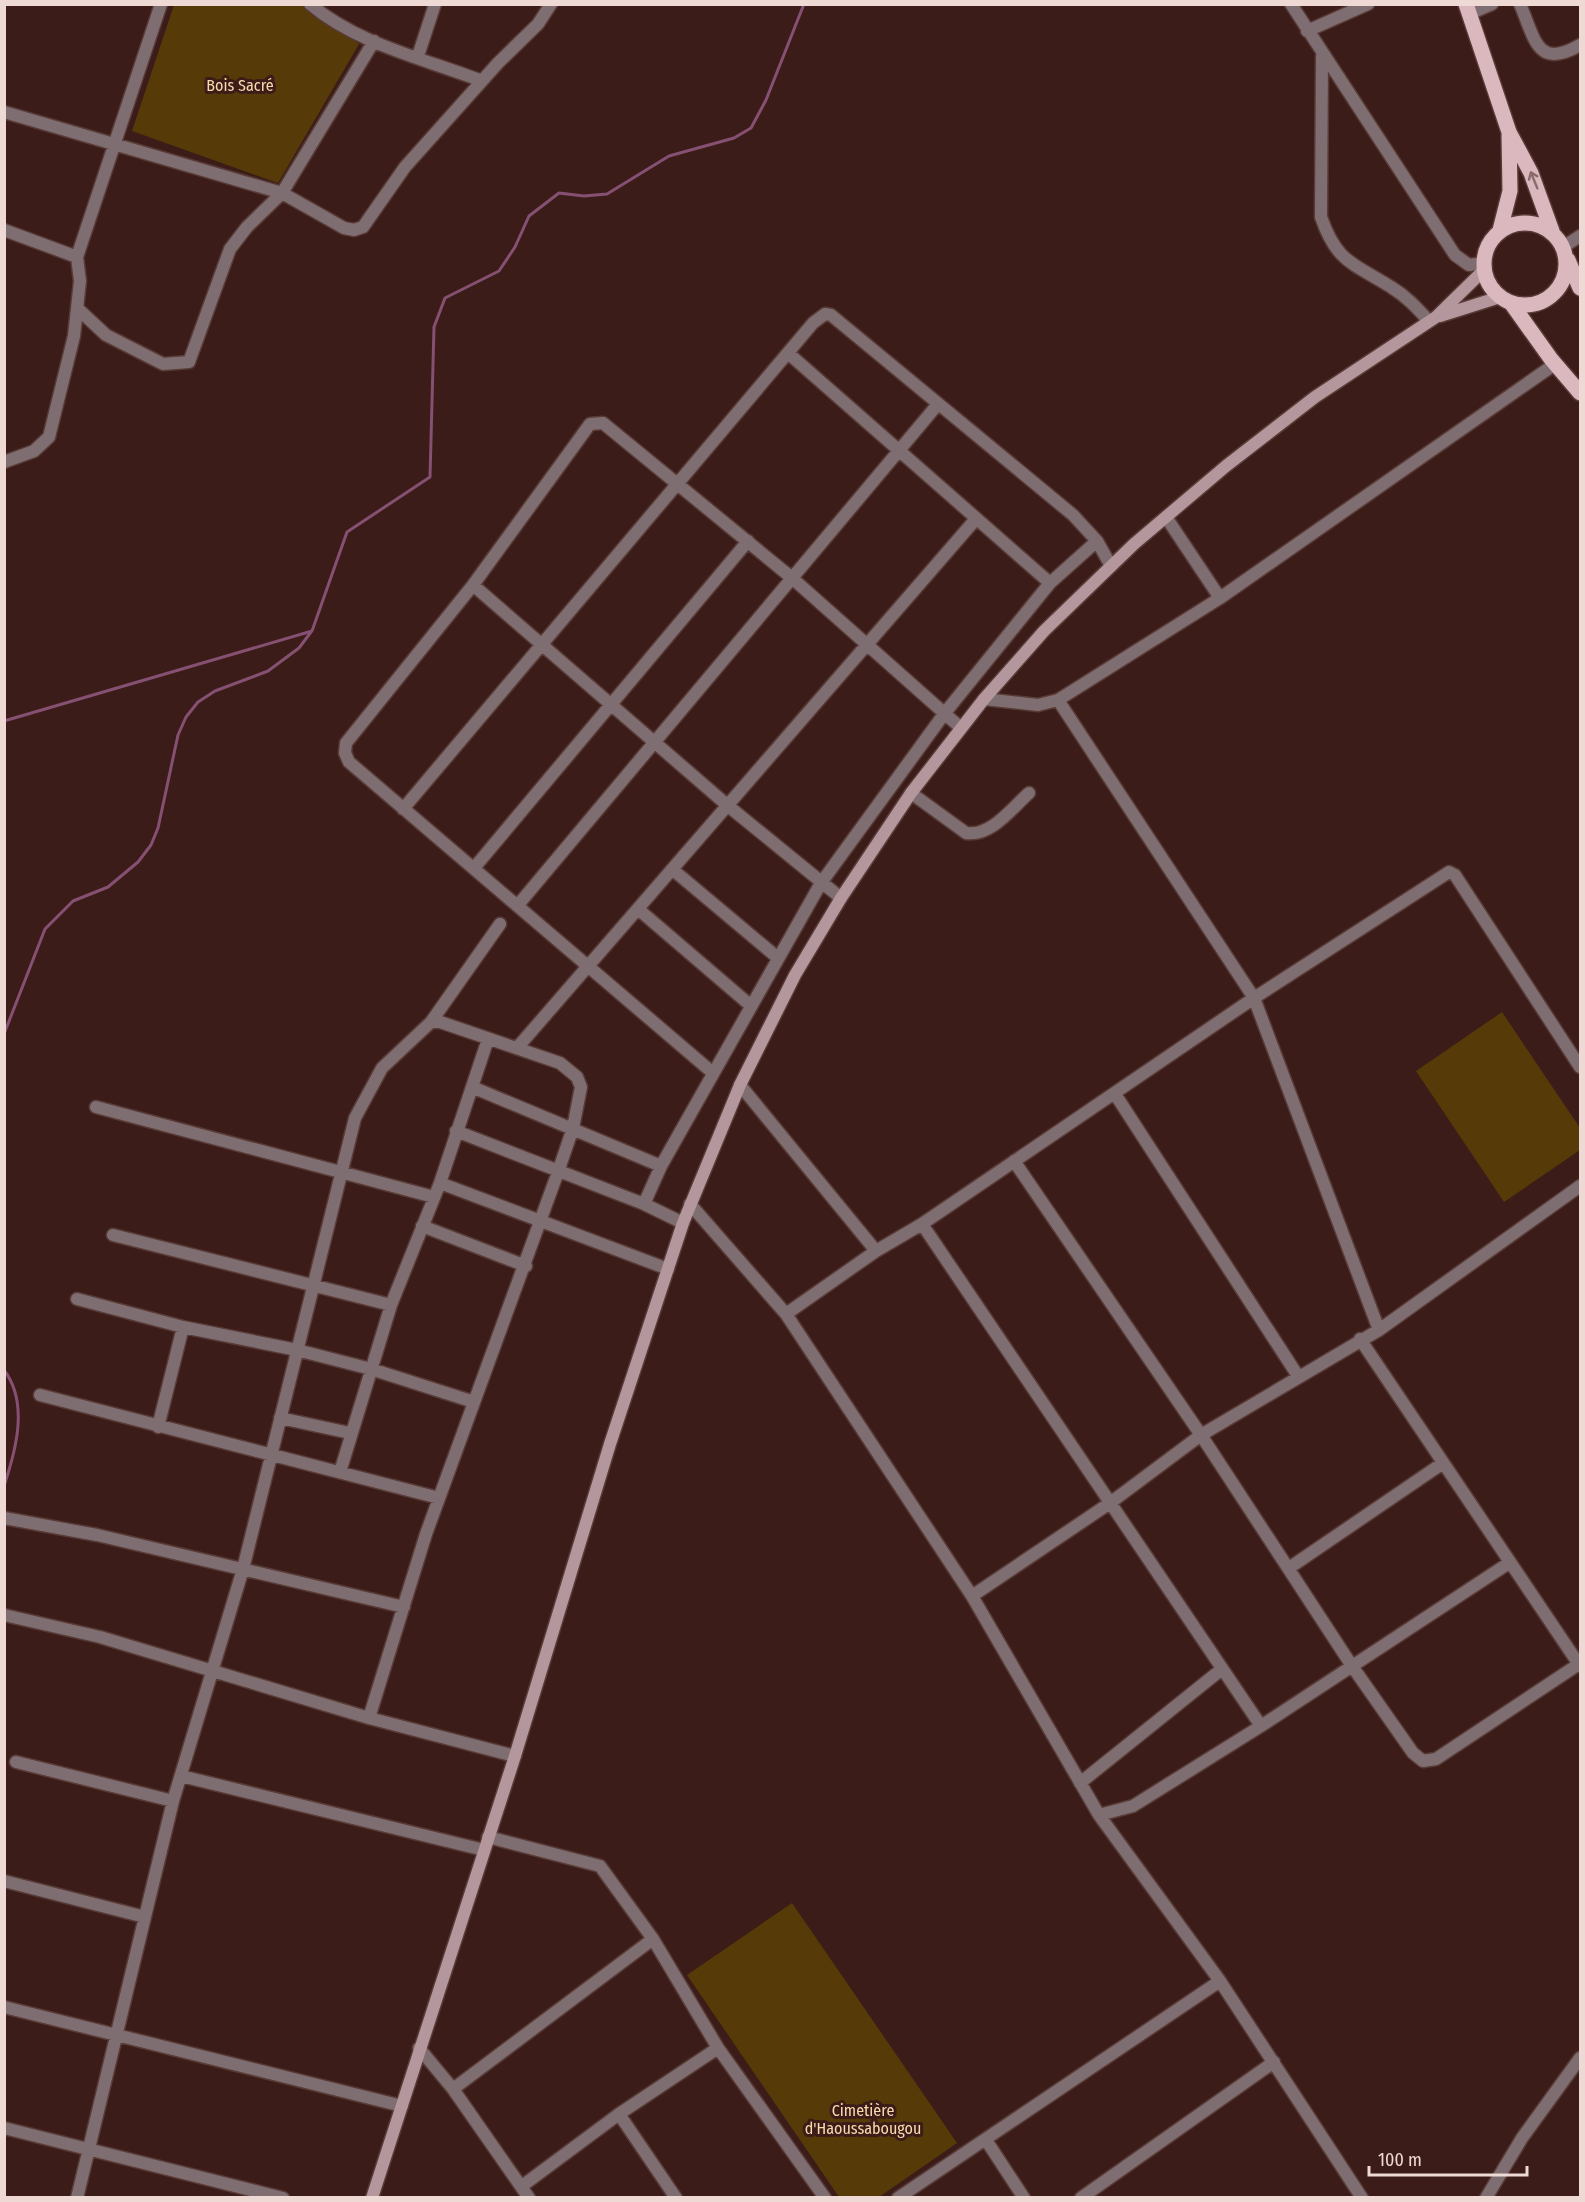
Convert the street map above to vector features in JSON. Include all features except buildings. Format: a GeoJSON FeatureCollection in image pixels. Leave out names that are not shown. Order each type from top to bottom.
{"type":"FeatureCollection","features":[{"type":"Feature","properties":{"kind":"main road"},"geometry":{"type":"LineString","coordinates":[[1467,9],[1509,132],[1531,173],[1552,231],[1565,252],[1581,288]]}},
{"type":"Feature","properties":{"kind":"main road"},"geometry":{"type":"LineString","coordinates":[[1500,230],[1509,191],[1509,132]]}},
{"type":"Feature","properties":{"kind":"main road"},"geometry":{"type":"LineString","coordinates":[[1552,231],[1529,222],[1514,223],[1500,230],[1491,239],[1483,267],[1489,285],[1505,300],[1581,393]]}},
{"type":"Feature","properties":{"kind":"main road"},"geometry":{"type":"LineString","coordinates":[[1505,300],[1528,306],[1545,301],[1558,289],[1566,274],[1565,252]]}},
{"type":"Feature","properties":{"kind":"street"},"geometry":{"type":"LineString","coordinates":[[4,462],[34,451],[49,436],[74,336],[80,281],[77,257],[160,4]]}},
{"type":"Feature","properties":{"kind":"street"},"geometry":{"type":"LineString","coordinates":[[310,4],[330,21],[374,41],[482,81]]}},
{"type":"Feature","properties":{"kind":"street"},"geometry":{"type":"LineString","coordinates":[[418,56],[435,4]]}},
{"type":"Feature","properties":{"kind":"street"},"geometry":{"type":"LineString","coordinates":[[4,112],[114,142],[282,193],[344,228],[354,230],[363,226],[405,166],[482,81],[538,24],[551,4]]}},
{"type":"Feature","properties":{"kind":"street"},"geometry":{"type":"LineString","coordinates":[[1291,4],[1322,55],[1455,255],[1469,266],[1483,267]]}},
{"type":"Feature","properties":{"kind":"street"},"geometry":{"type":"LineString","coordinates":[[1307,31],[1368,4]]}},
{"type":"Feature","properties":{"kind":"street"},"geometry":{"type":"LineString","coordinates":[[1467,9],[1492,4]]}},
{"type":"Feature","properties":{"kind":"street"},"geometry":{"type":"LineString","coordinates":[[1520,4],[1538,45],[1545,53],[1554,56],[1565,54],[1581,45]]}},
{"type":"Feature","properties":{"kind":"street"},"geometry":{"type":"LineString","coordinates":[[77,308],[106,335],[163,364],[189,362],[230,249],[247,227],[282,193],[374,41]]}},
{"type":"Feature","properties":{"kind":"street"},"geometry":{"type":"LineString","coordinates":[[1322,55],[1321,217],[1329,241],[1346,261],[1409,300],[1432,319]]}},
{"type":"Feature","properties":{"kind":"street"},"geometry":{"type":"LineString","coordinates":[[4,230],[77,257]]}},
{"type":"Feature","properties":{"kind":"street"},"geometry":{"type":"LineString","coordinates":[[1565,252],[1581,236]]}},
{"type":"Feature","properties":{"kind":"street"},"geometry":{"type":"LineString","coordinates":[[372,2198],[514,1756],[610,1444],[683,1223],[740,1085],[795,975],[841,898],[911,793],[984,699],[1044,631],[1111,566],[1265,434],[1432,319],[1483,267]]}},
{"type":"Feature","properties":{"kind":"street"},"geometry":{"type":"LineString","coordinates":[[1432,319],[1505,300]]}},
{"type":"Feature","properties":{"kind":"street"},"geometry":{"type":"LineString","coordinates":[[404,809],[677,482],[819,317],[825,314],[831,315],[1073,515],[1096,541],[1111,566]]}},
{"type":"Feature","properties":{"kind":"street"},"geometry":{"type":"LineString","coordinates":[[788,353],[1050,584]]}},
{"type":"Feature","properties":{"kind":"street"},"geometry":{"type":"LineString","coordinates":[[984,699],[1028,705],[1058,700],[1220,598],[1555,363]]}},
{"type":"Feature","properties":{"kind":"street"},"geometry":{"type":"LineString","coordinates":[[518,905],[938,404]]}},
{"type":"Feature","properties":{"kind":"street"},"geometry":{"type":"LineString","coordinates":[[713,1073],[349,762],[345,753],[346,743],[473,585],[590,424],[603,423],[792,578],[961,728]]}},
{"type":"Feature","properties":{"kind":"street"},"geometry":{"type":"LineString","coordinates":[[1166,517],[1220,598]]}},
{"type":"Feature","properties":{"kind":"street"},"geometry":{"type":"LineString","coordinates":[[517,1048],[975,520]]}},
{"type":"Feature","properties":{"kind":"street"},"geometry":{"type":"LineString","coordinates":[[474,868],[748,541]]}},
{"type":"Feature","properties":{"kind":"street"},"geometry":{"type":"LineString","coordinates":[[644,1204],[661,1166],[821,883],[944,714],[1050,584],[1096,541]]}},
{"type":"Feature","properties":{"kind":"street"},"geometry":{"type":"LineString","coordinates":[[473,585],[727,805],[841,898]]}},
{"type":"Feature","properties":{"kind":"street"},"geometry":{"type":"LineString","coordinates":[[1058,700],[1254,998],[1379,1330]]}},
{"type":"Feature","properties":{"kind":"street"},"geometry":{"type":"LineString","coordinates":[[911,793],[966,833],[976,835],[985,831],[1029,793]]}},
{"type":"Feature","properties":{"kind":"street"},"geometry":{"type":"LineString","coordinates":[[672,870],[778,958]]}},
{"type":"Feature","properties":{"kind":"street"},"geometry":{"type":"LineString","coordinates":[[786,1314],[876,1251],[922,1224],[1254,998],[1449,872],[1455,875],[1581,1067]]}},
{"type":"Feature","properties":{"kind":"street"},"geometry":{"type":"LineString","coordinates":[[638,909],[750,1005]]}},
{"type":"Feature","properties":{"kind":"street"},"geometry":{"type":"LineString","coordinates":[[77,2198],[173,1801],[243,1569],[355,1118],[382,1068],[431,1022],[500,924]]}},
{"type":"Feature","properties":{"kind":"street"},"geometry":{"type":"LineString","coordinates":[[369,1718],[439,1498],[526,1266],[573,1128],[581,1087],[577,1077],[560,1063],[440,1022],[431,1022]]}},
{"type":"Feature","properties":{"kind":"street"},"geometry":{"type":"LineString","coordinates":[[340,1472],[350,1433],[391,1305],[440,1183],[488,1039]]}},
{"type":"Feature","properties":{"kind":"street"},"geometry":{"type":"LineString","coordinates":[[740,1085],[876,1251]]}},
{"type":"Feature","properties":{"kind":"street"},"geometry":{"type":"LineString","coordinates":[[472,1088],[661,1166]]}},
{"type":"Feature","properties":{"kind":"street"},"geometry":{"type":"LineString","coordinates":[[1115,1094],[1298,1376]]}},
{"type":"Feature","properties":{"kind":"street"},"geometry":{"type":"LineString","coordinates":[[96,1107],[434,1197]]}},
{"type":"Feature","properties":{"kind":"street"},"geometry":{"type":"LineString","coordinates":[[456,1131],[644,1204],[683,1223]]}},
{"type":"Feature","properties":{"kind":"street"},"geometry":{"type":"LineString","coordinates":[[1014,1161],[1201,1435],[1352,1666],[1413,1753],[1423,1761],[1436,1759],[1580,1665],[1360,1339]]}},
{"type":"Feature","properties":{"kind":"street"},"geometry":{"type":"LineString","coordinates":[[440,1183],[668,1269]]}},
{"type":"Feature","properties":{"kind":"street"},"geometry":{"type":"LineString","coordinates":[[972,1596],[1110,1503],[1201,1435],[1360,1339],[1379,1330],[1581,1186]]}},
{"type":"Feature","properties":{"kind":"street"},"geometry":{"type":"LineString","coordinates":[[690,1204],[786,1314],[972,1596],[1099,1815],[1220,1981],[1362,2198]]}},
{"type":"Feature","properties":{"kind":"street"},"geometry":{"type":"LineString","coordinates":[[922,1224],[1261,1726]]}},
{"type":"Feature","properties":{"kind":"street"},"geometry":{"type":"LineString","coordinates":[[422,1226],[526,1266]]}},
{"type":"Feature","properties":{"kind":"street"},"geometry":{"type":"LineString","coordinates":[[113,1234],[313,1283],[391,1305]]}},
{"type":"Feature","properties":{"kind":"street"},"geometry":{"type":"LineString","coordinates":[[77,1299],[183,1327],[297,1350],[370,1369],[474,1402]]}},
{"type":"Feature","properties":{"kind":"street"},"geometry":{"type":"LineString","coordinates":[[158,1427],[183,1327]]}},
{"type":"Feature","properties":{"kind":"street"},"geometry":{"type":"LineString","coordinates":[[40,1395],[439,1498]]}},
{"type":"Feature","properties":{"kind":"street"},"geometry":{"type":"LineString","coordinates":[[280,1418],[350,1433]]}},
{"type":"Feature","properties":{"kind":"street"},"geometry":{"type":"LineString","coordinates":[[1289,1568],[1443,1463]]}},
{"type":"Feature","properties":{"kind":"street"},"geometry":{"type":"LineString","coordinates":[[4,1518],[97,1534],[404,1607]]}},
{"type":"Feature","properties":{"kind":"street"},"geometry":{"type":"LineString","coordinates":[[1099,1815],[1133,1806],[1261,1726],[1509,1563]]}},
{"type":"Feature","properties":{"kind":"street"},"geometry":{"type":"LineString","coordinates":[[4,1615],[100,1637],[369,1718],[514,1756]]}},
{"type":"Feature","properties":{"kind":"street"},"geometry":{"type":"LineString","coordinates":[[1080,1783],[1222,1669]]}},
{"type":"Feature","properties":{"kind":"street"},"geometry":{"type":"LineString","coordinates":[[16,1762],[173,1801]]}},
{"type":"Feature","properties":{"kind":"street"},"geometry":{"type":"LineString","coordinates":[[181,1776],[484,1850]]}},
{"type":"Feature","properties":{"kind":"street"},"geometry":{"type":"LineString","coordinates":[[488,1836],[600,1866],[653,1939],[718,2048],[825,2198]]}},
{"type":"Feature","properties":{"kind":"street"},"geometry":{"type":"LineString","coordinates":[[4,1881],[145,1917]]}},
{"type":"Feature","properties":{"kind":"street"},"geometry":{"type":"LineString","coordinates":[[453,2089],[653,1939]]}},
{"type":"Feature","properties":{"kind":"street"},"geometry":{"type":"LineString","coordinates":[[898,2198],[1220,1981]]}},
{"type":"Feature","properties":{"kind":"street"},"geometry":{"type":"LineString","coordinates":[[4,2007],[402,2106]]}},
{"type":"Feature","properties":{"kind":"street"},"geometry":{"type":"LineString","coordinates":[[419,2048],[453,2089],[529,2198]]}},
{"type":"Feature","properties":{"kind":"street"},"geometry":{"type":"LineString","coordinates":[[522,2186],[619,2114],[718,2048]]}},
{"type":"Feature","properties":{"kind":"street"},"geometry":{"type":"LineString","coordinates":[[1081,2198],[1274,2062]]}},
{"type":"Feature","properties":{"kind":"street"},"geometry":{"type":"LineString","coordinates":[[1486,2198],[1521,2138],[1579,2064]]}},
{"type":"Feature","properties":{"kind":"street"},"geometry":{"type":"LineString","coordinates":[[619,2114],[676,2198]]}},
{"type":"Feature","properties":{"kind":"street"},"geometry":{"type":"LineString","coordinates":[[4,2128],[283,2198]]}},
{"type":"Feature","properties":{"kind":"street"},"geometry":{"type":"LineString","coordinates":[[986,2140],[1024,2198]]}},
{"type":"Feature","properties":{"kind":"green space","name":"Bois Sacré"},"geometry":{"type":"Polygon","coordinates":[[[174,5],[300,5],[311,9],[359,44],[278,183],[132,131],[174,5]]]}},
{"type":"Feature","properties":{"kind":"green space"},"geometry":{"type":"Polygon","coordinates":[[[1502,1012],[1580,1128],[1580,1150],[1504,1202],[1416,1071],[1502,1012]]]}},
{"type":"Feature","properties":{"kind":"green space","name":"Cimetière d'Haoussabougou"},"geometry":{"type":"Polygon","coordinates":[[[792,1903],[957,2143],[879,2197],[839,2197],[687,1975],[792,1903]]]}},
{"type":"Feature","properties":{"kind":"waterway"},"geometry":{"type":"LineString","coordinates":[[4,721],[312,631],[347,532],[430,477],[434,327],[445,298],[499,271],[515,247],[529,216],[559,193],[584,196],[607,194],[669,156],[734,138],[751,128],[766,100],[804,4]]}},
{"type":"Feature","properties":{"kind":"waterway"},"geometry":{"type":"LineString","coordinates":[[4,1034],[45,929],[73,901],[108,887],[138,862],[151,845],[158,828],[178,735],[186,717],[198,702],[215,691],[268,671],[299,648],[311,632]]}},
{"type":"Feature","properties":{"kind":"waterway"},"geometry":{"type":"LineString","coordinates":[[4,1370],[12,1383],[18,1412],[16,1442],[4,1486]]}}]}
